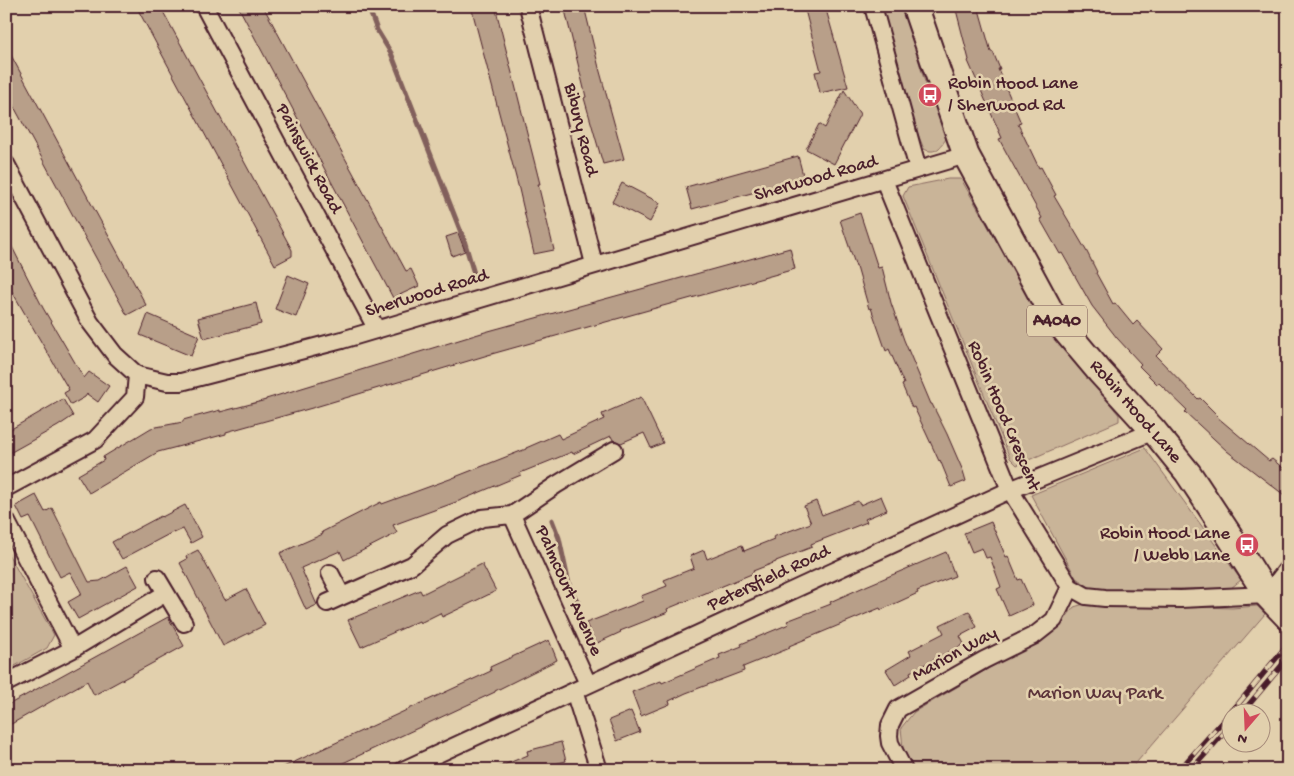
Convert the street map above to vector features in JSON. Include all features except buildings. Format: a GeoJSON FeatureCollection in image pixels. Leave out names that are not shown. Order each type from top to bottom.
{"type":"FeatureCollection","features":[{"type":"Feature","properties":{"kind":"main road","name":"Robin Hood Lane"},"geometry":{"type":"LineString","coordinates":[[915,6],[966,155],[1053,316],[1100,372],[1154,431],[1188,473],[1230,535],[1266,595],[1288,617]]}},
{"type":"Feature","properties":{"kind":"street","name":"Painswick Road"},"geometry":{"type":"LineString","coordinates":[[204,6],[377,330]]}},
{"type":"Feature","properties":{"kind":"street","name":"Bibury Road"},"geometry":{"type":"LineString","coordinates":[[528,6],[594,264]]}},
{"type":"Feature","properties":{"kind":"street"},"geometry":{"type":"LineString","coordinates":[[873,6],[918,169]]}},
{"type":"Feature","properties":{"kind":"street","name":"Sherwood Road"},"geometry":{"type":"LineString","coordinates":[[6,164],[90,322],[115,355],[137,375],[166,382],[181,382],[377,330],[966,155]]}},
{"type":"Feature","properties":{"kind":"street","name":"Robin Hood Crescent"},"geometry":{"type":"LineString","coordinates":[[884,180],[1010,490],[1070,586]]}},
{"type":"Feature","properties":{"kind":"street"},"geometry":{"type":"LineString","coordinates":[[6,488],[95,440],[135,397],[137,375]]}},
{"type":"Feature","properties":{"kind":"street","name":"Petersfield Road"},"geometry":{"type":"LineString","coordinates":[[403,770],[1010,490],[1154,431]]}},
{"type":"Feature","properties":{"kind":"street","name":"Palmcourt Avenue"},"geometry":{"type":"LineString","coordinates":[[330,574],[334,600],[412,565],[447,535],[482,518],[512,515],[556,485],[614,450]]}},
{"type":"Feature","properties":{"kind":"street","name":"Palmcourt Avenue"},"geometry":{"type":"LineString","coordinates":[[512,515],[581,687],[599,770]]}},
{"type":"Feature","properties":{"kind":"street"},"geometry":{"type":"LineString","coordinates":[[6,520],[73,649]]}},
{"type":"Feature","properties":{"kind":"street"},"geometry":{"type":"LineString","coordinates":[[1070,586],[1086,596],[1105,598],[1180,599],[1266,595],[1288,568]]}},
{"type":"Feature","properties":{"kind":"street"},"geometry":{"type":"LineString","coordinates":[[157,578],[184,623]]}},
{"type":"Feature","properties":{"kind":"street","name":"Marion Way"},"geometry":{"type":"LineString","coordinates":[[904,770],[890,743],[889,736],[890,725],[898,709],[984,660],[1035,635],[1054,620],[1070,586]]}},
{"type":"Feature","properties":{"kind":"street"},"geometry":{"type":"LineString","coordinates":[[6,683],[73,649],[166,593]]}},
{"type":"Feature","properties":{"kind":"green space"},"geometry":{"type":"Polygon","coordinates":[[[877,6],[903,6],[924,79],[947,137],[938,149],[928,151],[924,149],[903,98],[877,6]]]}},
{"type":"Feature","properties":{"kind":"green space"},"geometry":{"type":"Polygon","coordinates":[[[948,179],[961,179],[1041,319],[1119,415],[1119,421],[1017,465],[1010,458],[903,196],[908,187],[948,179]]]}},
{"type":"Feature","properties":{"kind":"green space"},"geometry":{"type":"Polygon","coordinates":[[[1145,448],[1241,580],[1231,588],[1102,590],[1091,588],[1076,578],[1031,495],[1145,448]]]}},
{"type":"Feature","properties":{"kind":"green space"},"geometry":{"type":"Polygon","coordinates":[[[6,550],[54,635],[47,648],[6,671],[6,550]]]}},
{"type":"Feature","properties":{"kind":"green space","name":"Marion Way Park"},"geometry":{"type":"Polygon","coordinates":[[[1087,603],[1232,608],[1257,606],[1265,614],[1130,770],[914,770],[903,748],[901,728],[914,712],[1058,628],[1074,607],[1087,603]]]}},
{"type":"Feature","properties":{"kind":"waterway"},"geometry":{"type":"LineString","coordinates":[[368,6],[377,30],[391,53],[464,240],[475,277]]}},
{"type":"Feature","properties":{"kind":"waterway"},"geometry":{"type":"LineString","coordinates":[[552,520],[559,538],[570,589],[578,602]]}},
{"type":"Feature","properties":{"kind":"railway"},"geometry":{"type":"LineString","coordinates":[[1179,770],[1239,703],[1288,644]]}},
{"type":"Feature","properties":{"kind":"railway"},"geometry":{"type":"LineString","coordinates":[[1249,704],[1288,658]]}},
{"type":"Feature","properties":{"kind":"railway"},"geometry":{"type":"LineString","coordinates":[[1191,770],[1222,735]]}},
{"type":"Feature","properties":{"kind":"place","name":"Robin Hood Lane / Sherwood Rd"},"geometry":{"type":"Point","coordinates":[930,95]}},
{"type":"Feature","properties":{"kind":"place","name":"Robin Hood Lane / Webb Lane"},"geometry":{"type":"Point","coordinates":[1247,545]}}]}
